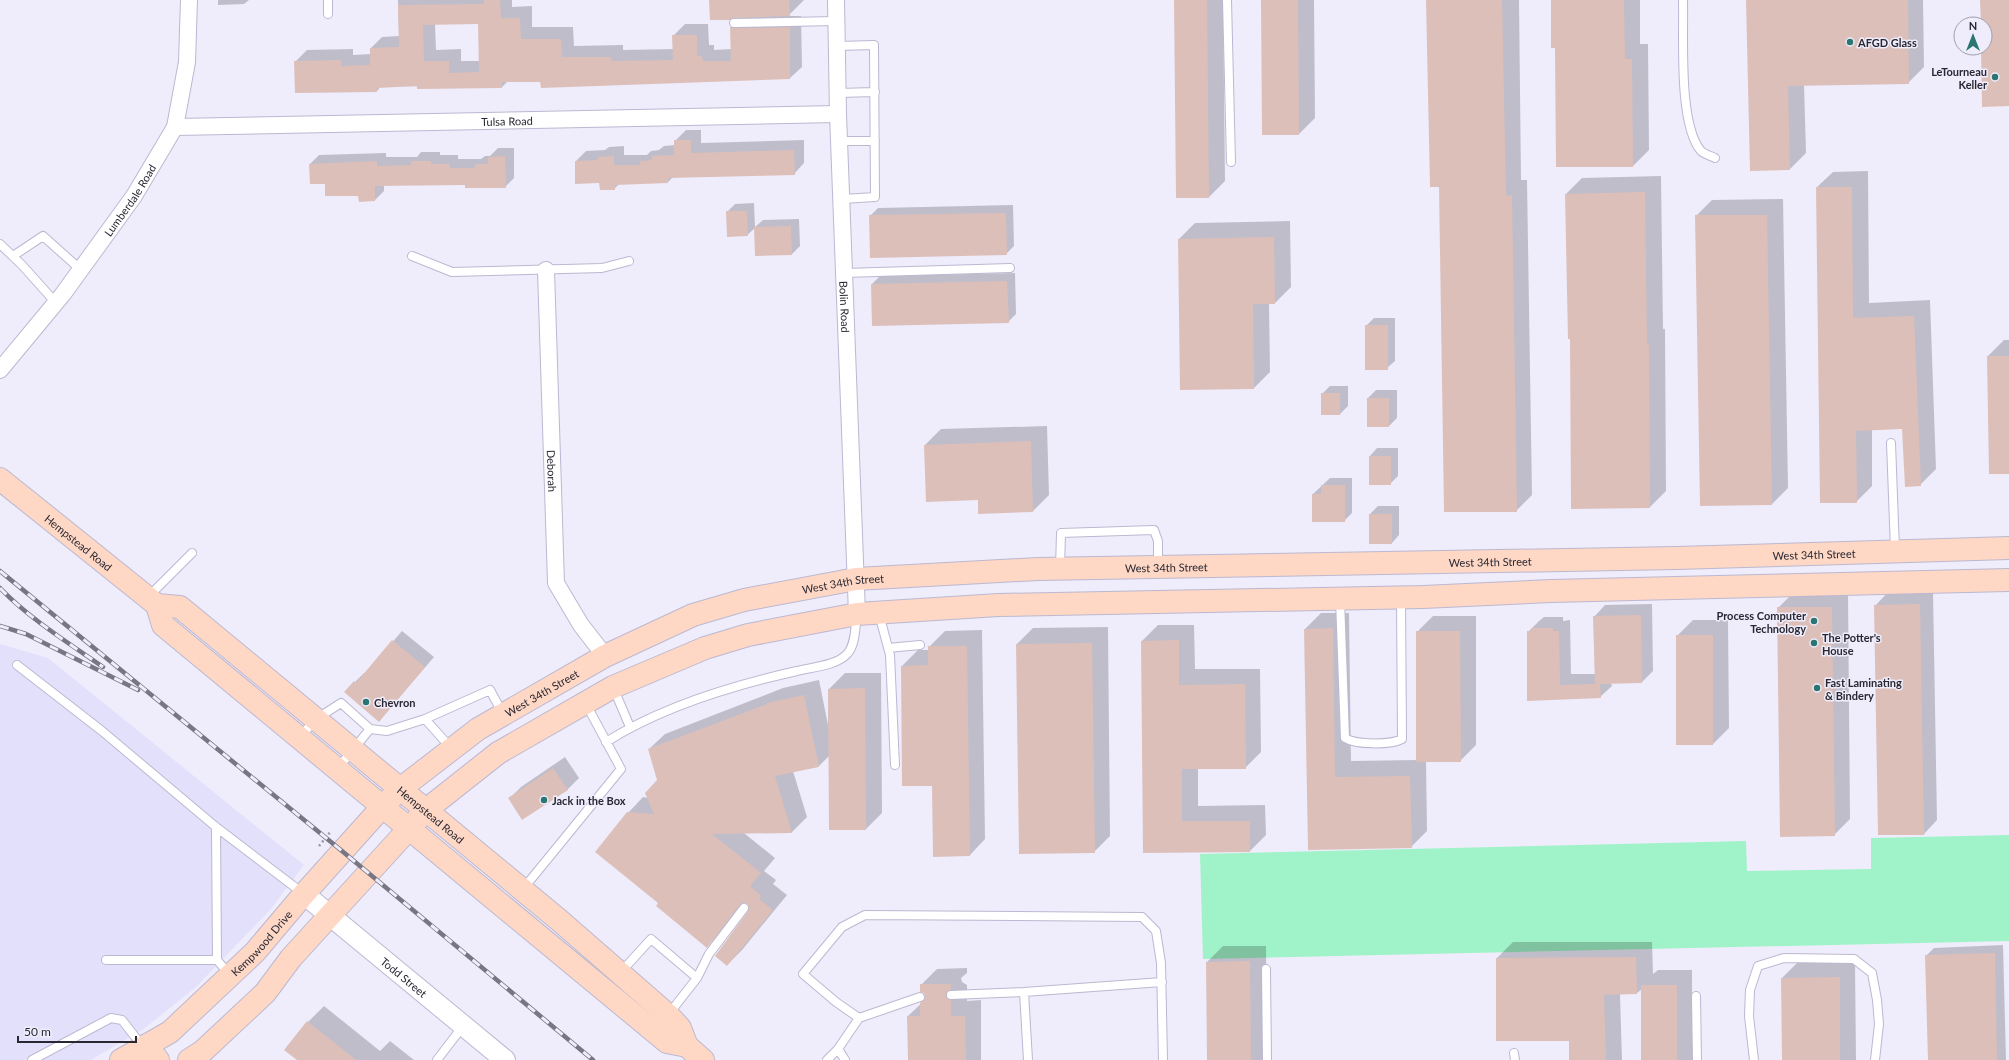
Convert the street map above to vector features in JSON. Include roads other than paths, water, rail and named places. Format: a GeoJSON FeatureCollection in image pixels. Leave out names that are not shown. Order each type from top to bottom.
{"type":"FeatureCollection","features":[{"type":"Feature","properties":{"kind":"main road","name":"Hempstead Road"},"geometry":{"type":"LineString","coordinates":[[0,479],[153,601],[180,607],[522,889],[668,1015],[680,1028],[687,1046],[703,1060]]}},
{"type":"Feature","properties":{"kind":"main road","name":"West 34th Street"},"geometry":{"type":"LineString","coordinates":[[383,806],[400,789],[478,729],[605,656],[693,615],[744,600],[856,579],[1060,568],[1586,560],[2009,548]]}},
{"type":"Feature","properties":{"kind":"main road"},"geometry":{"type":"LineString","coordinates":[[1586,560],[1587,590]]}},
{"type":"Feature","properties":{"kind":"main road"},"geometry":{"type":"LineString","coordinates":[[1139,602],[1149,567]]}},
{"type":"Feature","properties":{"kind":"main road"},"geometry":{"type":"LineString","coordinates":[[189,1060],[202,1051],[265,993],[291,958],[426,810],[498,754],[613,687],[705,648],[748,635],[857,614],[998,606],[1401,597],[1587,590],[2009,580]]}},
{"type":"Feature","properties":{"kind":"main road","name":"Hempstead Road"},"geometry":{"type":"LineString","coordinates":[[153,601],[163,625],[667,1042],[687,1046]]}},
{"type":"Feature","properties":{"kind":"main road","name":"Kempwood Drive"},"geometry":{"type":"LineString","coordinates":[[122,1060],[150,1051],[170,1032],[223,968],[255,952],[304,894],[383,806]]}},
{"type":"Feature","properties":{"kind":"street","name":"Lumberdale Road"},"geometry":{"type":"LineString","coordinates":[[0,370],[56,303],[134,196],[176,127],[187,62],[189,0]]}},
{"type":"Feature","properties":{"kind":"street","name":"Bolin Road"},"geometry":{"type":"LineString","coordinates":[[836,0],[838,114],[857,614]]}},
{"type":"Feature","properties":{"kind":"street","name":"Tulsa Road"},"geometry":{"type":"LineString","coordinates":[[176,127],[838,114]]}},
{"type":"Feature","properties":{"kind":"street","name":"Deborah"},"geometry":{"type":"LineString","coordinates":[[546,270],[556,583],[581,625],[605,656]]}},
{"type":"Feature","properties":{"kind":"street","name":"Todd Street"},"geometry":{"type":"LineString","coordinates":[[304,894],[505,1060]]}},
{"type":"Feature","properties":{"kind":"lane"},"geometry":{"type":"LineString","coordinates":[[328,0],[328,14]]}},
{"type":"Feature","properties":{"kind":"lane"},"geometry":{"type":"LineString","coordinates":[[1227,0],[1231,162]]}},
{"type":"Feature","properties":{"kind":"lane"},"geometry":{"type":"LineString","coordinates":[[1684,0],[1686,106],[1691,130],[1702,151],[1715,158]]}},
{"type":"Feature","properties":{"kind":"lane"},"geometry":{"type":"LineString","coordinates":[[734,23],[836,21]]}},
{"type":"Feature","properties":{"kind":"lane"},"geometry":{"type":"LineString","coordinates":[[837,46],[874,45],[875,197],[842,199]]}},
{"type":"Feature","properties":{"kind":"lane"},"geometry":{"type":"LineString","coordinates":[[838,93],[875,92]]}},
{"type":"Feature","properties":{"kind":"lane"},"geometry":{"type":"LineString","coordinates":[[840,141],[875,141]]}},
{"type":"Feature","properties":{"kind":"lane"},"geometry":{"type":"LineString","coordinates":[[13,256],[43,236],[80,270]]}},
{"type":"Feature","properties":{"kind":"lane"},"geometry":{"type":"LineString","coordinates":[[0,244],[56,303]]}},
{"type":"Feature","properties":{"kind":"lane"},"geometry":{"type":"LineString","coordinates":[[412,256],[452,272],[602,268],[629,261]]}},
{"type":"Feature","properties":{"kind":"lane"},"geometry":{"type":"LineString","coordinates":[[844,273],[1010,268]]}},
{"type":"Feature","properties":{"kind":"lane"},"geometry":{"type":"LineString","coordinates":[[1891,443],[1895,551]]}},
{"type":"Feature","properties":{"kind":"lane"},"geometry":{"type":"LineString","coordinates":[[1060,568],[1061,533],[1085,531],[1154,530],[1158,541],[1149,567]]}},
{"type":"Feature","properties":{"kind":"lane"},"geometry":{"type":"LineString","coordinates":[[153,601],[192,553]]}},
{"type":"Feature","properties":{"kind":"lane"},"geometry":{"type":"LineString","coordinates":[[1340,598],[1345,738],[1352,742],[1396,742],[1402,738],[1401,597]]}},
{"type":"Feature","properties":{"kind":"lane"},"geometry":{"type":"LineString","coordinates":[[879,613],[890,655],[895,765]]}},
{"type":"Feature","properties":{"kind":"lane"},"geometry":{"type":"LineString","coordinates":[[606,742],[630,727],[662,713],[754,681],[836,661],[848,653],[853,640],[857,614]]}},
{"type":"Feature","properties":{"kind":"lane"},"geometry":{"type":"LineString","coordinates":[[888,648],[920,645]]}},
{"type":"Feature","properties":{"kind":"lane"},"geometry":{"type":"LineString","coordinates":[[17,665],[102,731],[216,827],[304,894]]}},
{"type":"Feature","properties":{"kind":"lane"},"geometry":{"type":"LineString","coordinates":[[613,687],[630,727]]}},
{"type":"Feature","properties":{"kind":"lane"},"geometry":{"type":"LineString","coordinates":[[300,738],[316,719],[341,703],[370,729],[386,731],[425,719],[490,690],[504,715]]}},
{"type":"Feature","properties":{"kind":"lane"},"geometry":{"type":"LineString","coordinates":[[522,889],[621,769],[585,703]]}},
{"type":"Feature","properties":{"kind":"lane"},"geometry":{"type":"LineString","coordinates":[[425,719],[453,749]]}},
{"type":"Feature","properties":{"kind":"lane"},"geometry":{"type":"LineString","coordinates":[[337,768],[370,729]]}},
{"type":"Feature","properties":{"kind":"lane"},"geometry":{"type":"LineString","coordinates":[[106,960],[223,968],[216,827]]}},
{"type":"Feature","properties":{"kind":"lane"},"geometry":{"type":"LineString","coordinates":[[668,1015],[697,978],[708,954],[744,908]]}},
{"type":"Feature","properties":{"kind":"lane"},"geometry":{"type":"LineString","coordinates":[[859,1018],[836,1002],[803,974],[842,927],[865,915],[1142,917],[1156,931],[1162,982],[1163,1060]]}},
{"type":"Feature","properties":{"kind":"lane"},"geometry":{"type":"LineString","coordinates":[[620,974],[651,939],[697,978]]}},
{"type":"Feature","properties":{"kind":"lane"},"geometry":{"type":"LineString","coordinates":[[1754,1060],[1750,1016],[1750,990],[1758,966],[1784,958],[1854,959],[1872,973],[1877,1000],[1879,1024],[1875,1060]]}},
{"type":"Feature","properties":{"kind":"lane"},"geometry":{"type":"LineString","coordinates":[[1266,969],[1267,1060]]}},
{"type":"Feature","properties":{"kind":"lane"},"geometry":{"type":"LineString","coordinates":[[951,996],[1162,982]]}},
{"type":"Feature","properties":{"kind":"lane"},"geometry":{"type":"LineString","coordinates":[[1024,992],[1028,1060]]}},
{"type":"Feature","properties":{"kind":"lane"},"geometry":{"type":"LineString","coordinates":[[1696,996],[1697,1060]]}},
{"type":"Feature","properties":{"kind":"lane"},"geometry":{"type":"LineString","coordinates":[[827,1060],[838,1048],[859,1018],[920,997]]}},
{"type":"Feature","properties":{"kind":"lane"},"geometry":{"type":"LineString","coordinates":[[32,1060],[111,1018],[122,1020],[150,1051]]}},
{"type":"Feature","properties":{"kind":"lane"},"geometry":{"type":"LineString","coordinates":[[442,1058],[463,1026]]}},
{"type":"Feature","properties":{"kind":"lane"},"geometry":{"type":"LineString","coordinates":[[838,1048],[845,1060]]}},
{"type":"Feature","properties":{"kind":"railway"},"geometry":{"type":"LineString","coordinates":[[0,571],[342,851],[593,1060]]}},
{"type":"Feature","properties":{"kind":"railway"},"geometry":{"type":"LineString","coordinates":[[0,588],[36,620],[103,667]]}},
{"type":"Feature","properties":{"kind":"railway"},"geometry":{"type":"LineString","coordinates":[[0,626],[26,634],[138,690]]}},
{"type":"Feature","properties":{"kind":"place","name":"AFGD Glass"},"geometry":{"type":"Point","coordinates":[1850,42]}},
{"type":"Feature","properties":{"kind":"place","name":"LeTourneau Keller"},"geometry":{"type":"Point","coordinates":[1995,77]}},
{"type":"Feature","properties":{"kind":"place","name":"Process Computer Technology"},"geometry":{"type":"Point","coordinates":[1814,621]}},
{"type":"Feature","properties":{"kind":"place","name":"The Potter's House"},"geometry":{"type":"Point","coordinates":[1814,643]}},
{"type":"Feature","properties":{"kind":"place","name":"Fast Laminating & Bindery"},"geometry":{"type":"Point","coordinates":[1817,688]}},
{"type":"Feature","properties":{"kind":"place","name":"Chevron"},"geometry":{"type":"Point","coordinates":[366,702]}},
{"type":"Feature","properties":{"kind":"place","name":"Jack in the Box"},"geometry":{"type":"Point","coordinates":[544,800]}}]}
